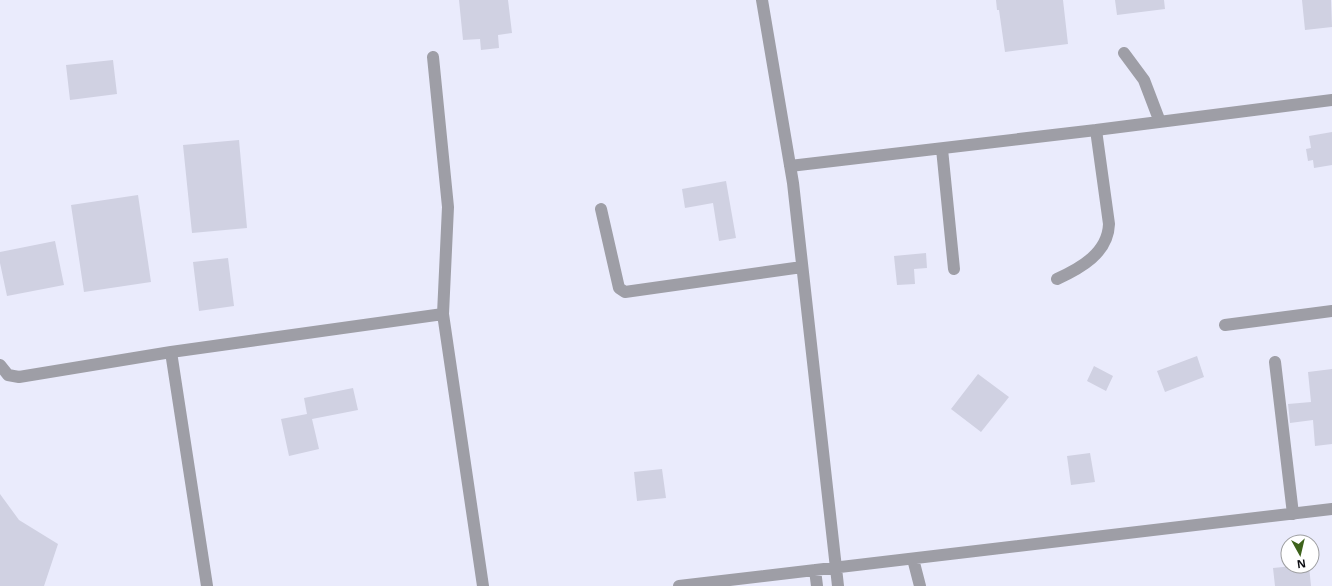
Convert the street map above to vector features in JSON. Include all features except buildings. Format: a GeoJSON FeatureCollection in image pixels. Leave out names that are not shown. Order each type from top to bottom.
{"type":"FeatureCollection","features":[{"type":"Feature","properties":{"kind":"street"},"geometry":{"type":"LineString","coordinates":[[762,0],[790,166],[838,586]]}},
{"type":"Feature","properties":{"kind":"street"},"geometry":{"type":"LineString","coordinates":[[1124,53],[1144,80],[1160,122]]}},
{"type":"Feature","properties":{"kind":"street"},"geometry":{"type":"LineString","coordinates":[[433,57],[448,207],[443,314],[483,586]]}},
{"type":"Feature","properties":{"kind":"street"},"geometry":{"type":"LineString","coordinates":[[790,166],[942,149],[1332,100]]}},
{"type":"Feature","properties":{"kind":"street"},"geometry":{"type":"LineString","coordinates":[[1057,278],[1090,261],[1106,239],[1109,232],[1096,130]]}},
{"type":"Feature","properties":{"kind":"street"},"geometry":{"type":"LineString","coordinates":[[942,149],[954,269]]}},
{"type":"Feature","properties":{"kind":"street"},"geometry":{"type":"LineString","coordinates":[[601,209],[619,288],[625,292],[802,267]]}},
{"type":"Feature","properties":{"kind":"street"},"geometry":{"type":"LineString","coordinates":[[1225,325],[1332,311]]}},
{"type":"Feature","properties":{"kind":"street"},"geometry":{"type":"LineString","coordinates":[[0,366],[8,375],[19,377],[171,352],[443,314]]}},
{"type":"Feature","properties":{"kind":"street"},"geometry":{"type":"LineString","coordinates":[[171,352],[207,586]]}},
{"type":"Feature","properties":{"kind":"street"},"geometry":{"type":"LineString","coordinates":[[1275,362],[1293,514]]}},
{"type":"Feature","properties":{"kind":"street"},"geometry":{"type":"LineString","coordinates":[[679,586],[1332,509]]}},
{"type":"Feature","properties":{"kind":"street"},"geometry":{"type":"LineString","coordinates":[[913,559],[920,586]]}},
{"type":"Feature","properties":{"kind":"street"},"geometry":{"type":"LineString","coordinates":[[815,570],[817,586]]}}]}
